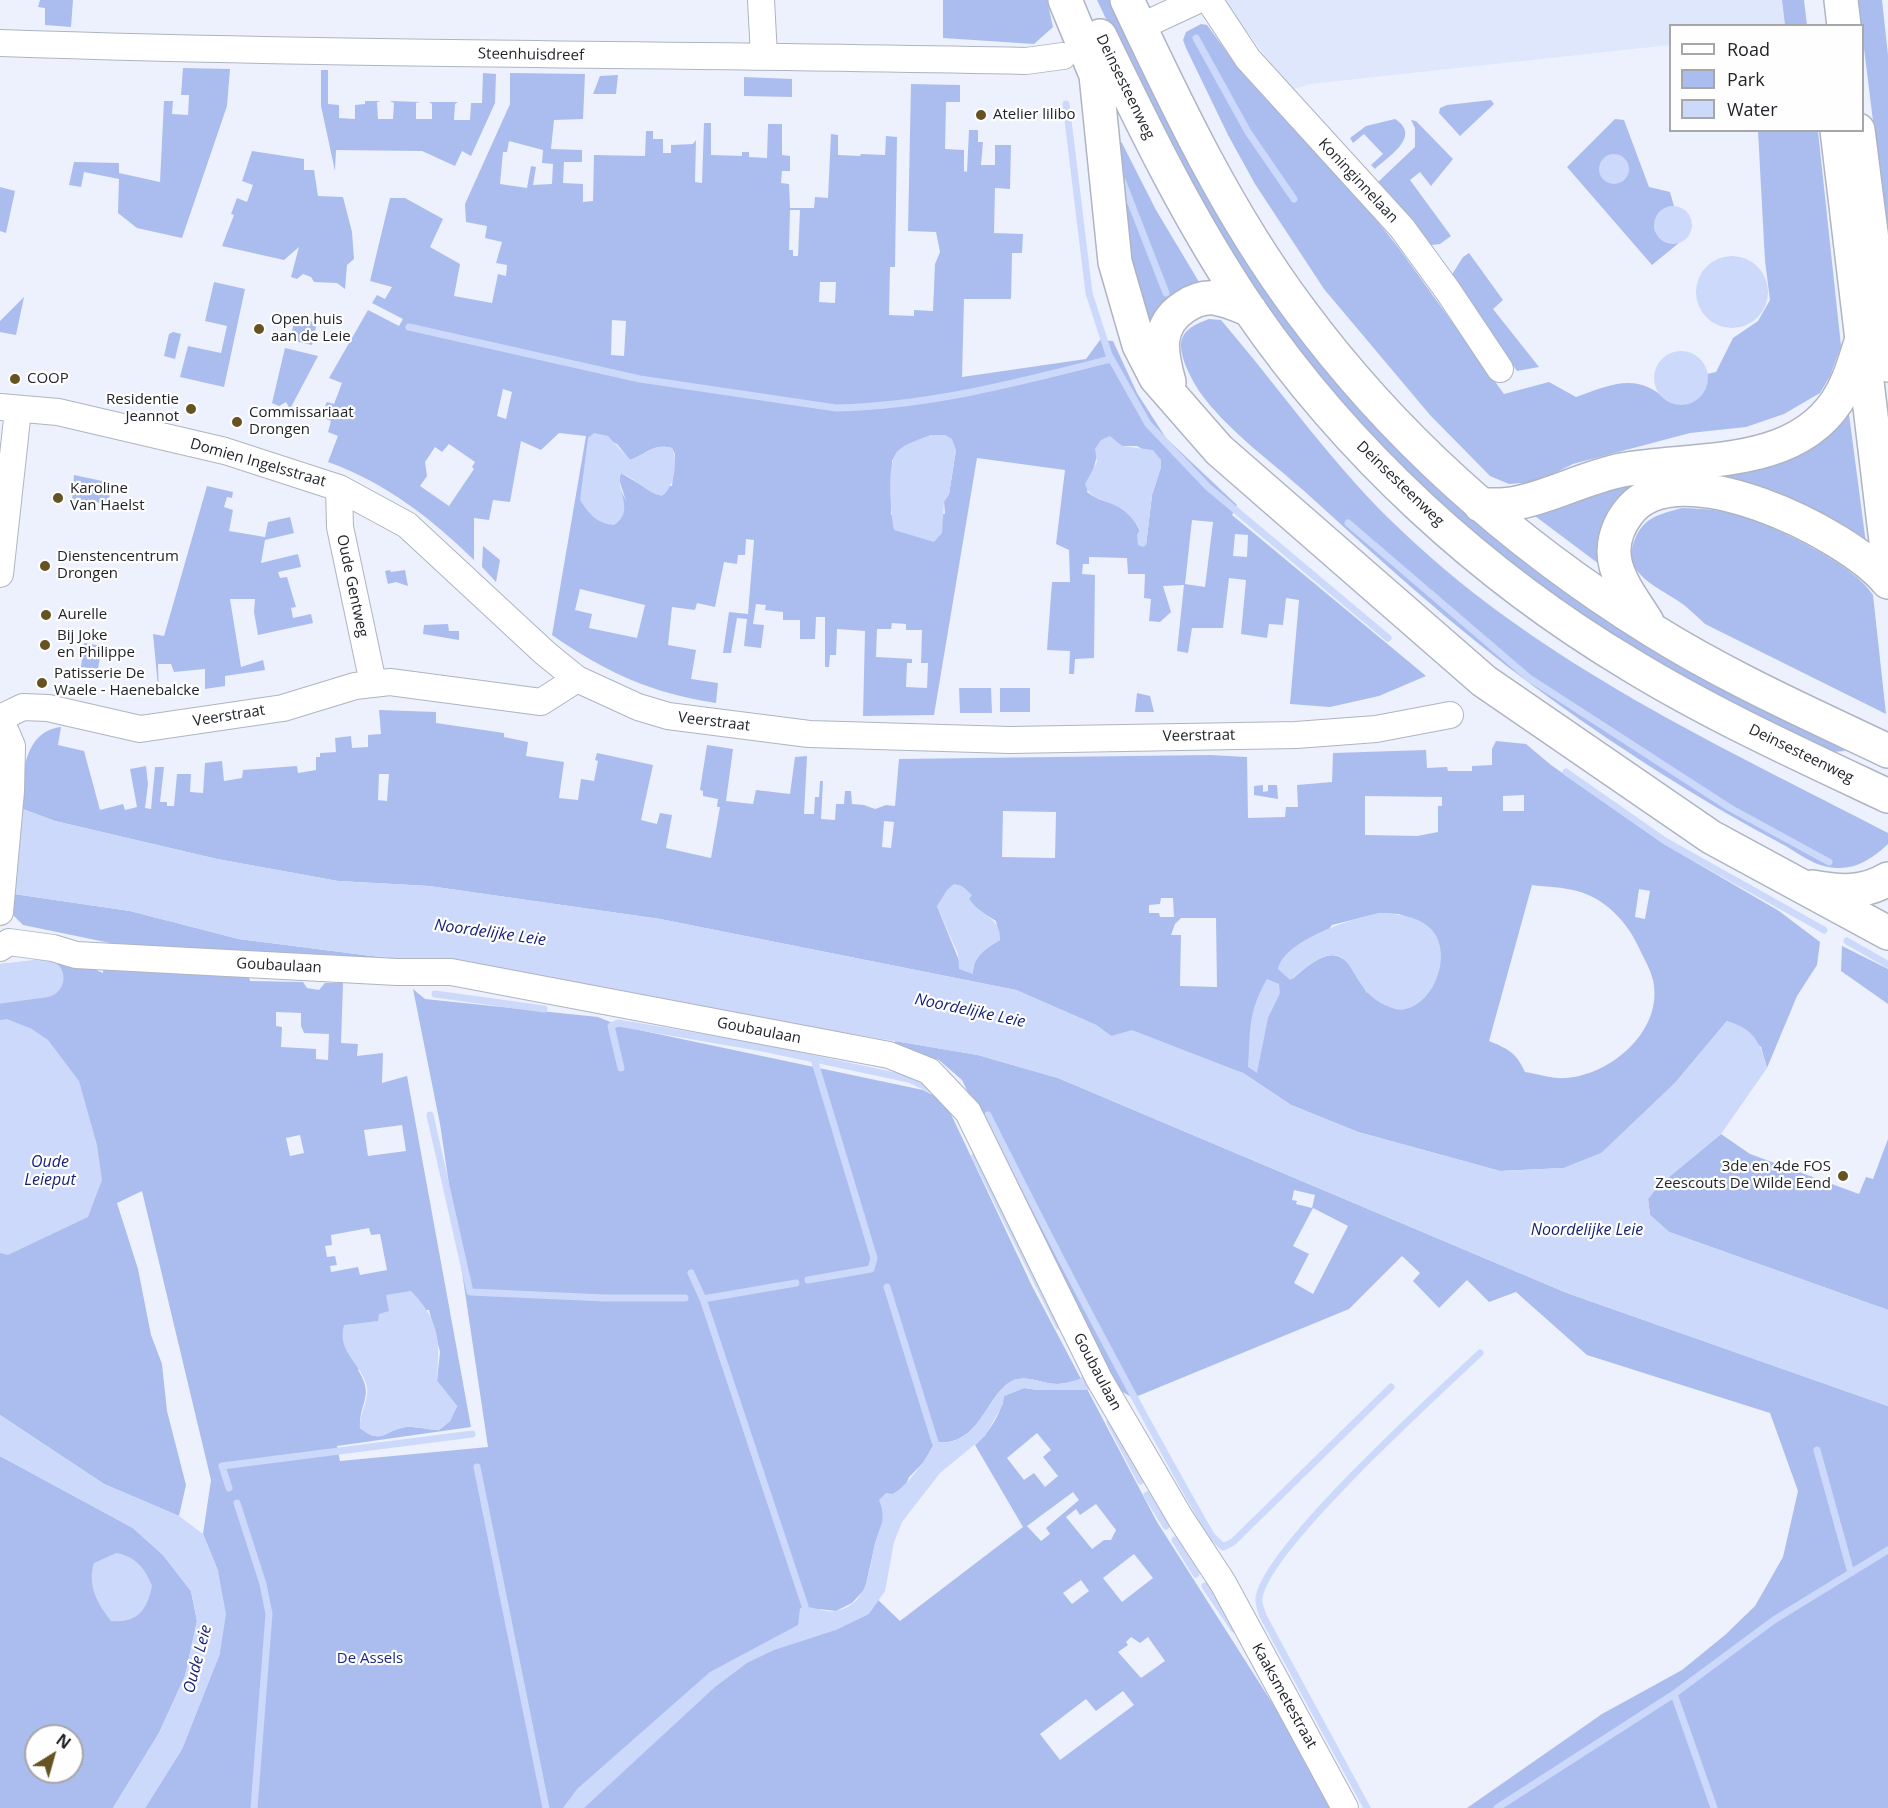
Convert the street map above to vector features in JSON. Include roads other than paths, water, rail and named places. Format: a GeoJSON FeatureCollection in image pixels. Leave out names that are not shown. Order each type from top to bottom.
{"type":"FeatureCollection","features":[{"type":"Feature","properties":{"kind":"highway"},"geometry":{"type":"LineString","coordinates":[[1065,0],[1096,75],[1115,262],[1124,302],[1139,345],[1156,378],[1189,418],[1219,450],[1484,681],[1703,832],[1888,933]]}},
{"type":"Feature","properties":{"kind":"highway","name":"Deinsesteenweg"},"geometry":{"type":"LineString","coordinates":[[1083,0],[1170,179],[1250,310],[1345,430],[1430,515],[1506,579],[1582,634],[1632,666],[1723,716],[1888,796]]}},
{"type":"Feature","properties":{"kind":"highway"},"geometry":{"type":"LineString","coordinates":[[1133,13],[1205,159],[1299,310],[1386,414],[1480,506],[1548,560],[1653,631],[1698,658],[1888,751]]}},
{"type":"Feature","properties":{"kind":"highway"},"geometry":{"type":"LineString","coordinates":[[1837,132],[1888,558]]}},
{"type":"Feature","properties":{"kind":"highway"},"geometry":{"type":"LineString","coordinates":[[1858,132],[1888,365]]}},
{"type":"Feature","properties":{"kind":"highway"},"geometry":{"type":"LineString","coordinates":[[1173,396],[1161,355],[1162,340],[1167,324],[1173,317],[1194,300],[1212,298],[1250,310]]}},
{"type":"Feature","properties":{"kind":"highway"},"geometry":{"type":"LineString","coordinates":[[1480,506],[1519,503],[1591,478],[1621,471],[1727,457],[1783,446],[1807,432],[1824,418],[1849,380],[1861,342]]}},
{"type":"Feature","properties":{"kind":"highway"},"geometry":{"type":"LineString","coordinates":[[1653,631],[1624,585],[1616,564],[1614,544],[1619,525],[1629,511],[1642,500],[1659,493],[1718,491],[1766,505],[1849,549],[1888,582]]}},
{"type":"Feature","properties":{"kind":"highway"},"geometry":{"type":"LineString","coordinates":[[1805,886],[1835,891],[1882,889]]}},
{"type":"Feature","properties":{"kind":"street"},"geometry":{"type":"LineString","coordinates":[[761,0],[764,55]]}},
{"type":"Feature","properties":{"kind":"street"},"geometry":{"type":"LineString","coordinates":[[1133,13],[1198,0]]}},
{"type":"Feature","properties":{"kind":"street","name":"Koninginnelaan"},"geometry":{"type":"LineString","coordinates":[[1209,0],[1248,59],[1402,228],[1500,369]]}},
{"type":"Feature","properties":{"kind":"street","name":"Steenhuisdreef"},"geometry":{"type":"LineString","coordinates":[[0,43],[471,54],[764,55],[1026,61],[1063,56]]}},
{"type":"Feature","properties":{"kind":"street"},"geometry":{"type":"LineString","coordinates":[[0,574],[9,408]]}},
{"type":"Feature","properties":{"kind":"street","name":"Domien Ingelsstraat"},"geometry":{"type":"LineString","coordinates":[[9,408],[58,412],[214,449],[339,488],[407,525],[577,679]]}},
{"type":"Feature","properties":{"kind":"street","name":"Oude Gentweg"},"geometry":{"type":"LineString","coordinates":[[339,488],[340,527],[373,683]]}},
{"type":"Feature","properties":{"kind":"street","name":"Veerstraat"},"geometry":{"type":"LineString","coordinates":[[0,911],[11,791],[12,746],[0,718],[24,707],[48,708],[140,729],[283,708],[373,683],[390,682],[541,702],[577,679],[638,707],[668,716],[809,734],[1010,740],[1296,735],[1376,729],[1450,715]]}},
{"type":"Feature","properties":{"kind":"street","name":"Goubaulaan"},"geometry":{"type":"LineString","coordinates":[[0,948],[9,942],[53,948],[76,956],[397,972],[451,972],[889,1055],[929,1071],[968,1112],[1099,1379],[1180,1519],[1223,1583]]}},
{"type":"Feature","properties":{"kind":"street","name":"Kaaksmetestraat"},"geometry":{"type":"LineString","coordinates":[[1223,1583],[1345,1808]]}},
{"type":"Feature","properties":{"kind":"water"},"geometry":{"type":"Polygon","coordinates":[[[1614,154],[1625,158],[1629,169],[1625,180],[1614,184],[1603,180],[1599,169],[1603,158],[1614,154]]]}},
{"type":"Feature","properties":{"kind":"water"},"geometry":{"type":"Polygon","coordinates":[[[1673,206],[1686,212],[1692,225],[1686,238],[1673,244],[1660,238],[1654,225],[1660,212],[1673,206]]]}},
{"type":"Feature","properties":{"kind":"water"},"geometry":{"type":"Polygon","coordinates":[[[1732,256],[1752,262],[1762,272],[1768,292],[1762,312],[1752,322],[1732,328],[1712,322],[1702,312],[1696,292],[1702,272],[1712,262],[1732,256]]]}},
{"type":"Feature","properties":{"kind":"water"},"geometry":{"type":"Polygon","coordinates":[[[1681,351],[1691,353],[1700,359],[1706,368],[1708,378],[1706,388],[1700,397],[1691,403],[1681,405],[1671,403],[1662,397],[1656,388],[1654,378],[1656,368],[1662,359],[1671,353],[1681,351]]]}},
{"type":"Feature","properties":{"kind":"water"},"geometry":{"type":"Polygon","coordinates":[[[594,433],[608,436],[630,460],[659,447],[672,448],[674,453],[674,474],[670,487],[662,496],[651,492],[621,473],[620,487],[624,514],[614,525],[594,517],[580,500],[588,438],[594,433]]]}},
{"type":"Feature","properties":{"kind":"water"},"geometry":{"type":"Polygon","coordinates":[[[931,435],[945,435],[952,439],[956,450],[949,494],[944,502],[942,533],[934,542],[894,530],[890,490],[891,467],[897,452],[931,435]]]}},
{"type":"Feature","properties":{"kind":"water"},"geometry":{"type":"Polygon","coordinates":[[[1110,436],[1122,446],[1153,450],[1161,460],[1152,495],[1146,545],[1143,547],[1138,545],[1137,535],[1140,529],[1131,517],[1115,505],[1095,497],[1087,490],[1085,484],[1097,462],[1095,449],[1101,440],[1110,436]]]}},
{"type":"Feature","properties":{"kind":"water","name":"Noordelijke Leie"},"geometry":{"type":"Polygon","coordinates":[[[20,808],[55,821],[217,859],[338,881],[429,886],[660,919],[1016,990],[1096,1025],[1111,1036],[1132,1030],[1243,1073],[1291,1105],[1358,1132],[1500,1171],[1564,1168],[1601,1153],[1675,1083],[1727,1021],[1750,1033],[1762,1051],[1767,1068],[1721,1134],[1658,1186],[1648,1199],[1650,1215],[1669,1232],[1888,1310],[1888,1406],[1567,1293],[1058,1078],[978,1055],[426,963],[239,939],[130,911],[0,892],[20,808]]]}},
{"type":"Feature","properties":{"kind":"water"},"geometry":{"type":"Polygon","coordinates":[[[954,884],[962,886],[972,895],[969,899],[994,922],[999,932],[1000,940],[978,958],[973,974],[959,969],[958,954],[937,906],[947,890],[954,884]]]}},
{"type":"Feature","properties":{"kind":"water"},"geometry":{"type":"Polygon","coordinates":[[[1380,913],[1415,919],[1427,925],[1438,940],[1441,962],[1438,974],[1427,995],[1419,1003],[1403,1010],[1387,1006],[1372,997],[1347,963],[1339,956],[1328,956],[1313,963],[1290,980],[1278,969],[1283,958],[1306,939],[1338,925],[1380,913]]]}},
{"type":"Feature","properties":{"kind":"water"},"geometry":{"type":"Polygon","coordinates":[[[1267,979],[1279,984],[1280,993],[1268,1018],[1257,1073],[1248,1067],[1250,1032],[1256,1002],[1267,979]]]}},
{"type":"Feature","properties":{"kind":"water","name":"Oude Leieput"},"geometry":{"type":"Polygon","coordinates":[[[7,1019],[32,1029],[48,1040],[79,1081],[97,1145],[102,1180],[88,1217],[8,1255],[0,1253],[0,1020],[7,1019]]]}},
{"type":"Feature","properties":{"kind":"water"},"geometry":{"type":"Polygon","coordinates":[[[411,1291],[428,1312],[436,1332],[437,1381],[457,1406],[450,1421],[439,1430],[405,1427],[373,1436],[360,1428],[367,1389],[362,1375],[343,1342],[344,1325],[378,1321],[379,1314],[389,1311],[386,1295],[411,1291]]]}},
{"type":"Feature","properties":{"kind":"water"},"geometry":{"type":"Polygon","coordinates":[[[1084,1373],[1094,1390],[1024,1388],[1004,1396],[1003,1404],[985,1436],[940,1473],[902,1522],[894,1542],[885,1591],[869,1614],[836,1630],[774,1650],[747,1663],[715,1687],[584,1808],[563,1808],[577,1789],[710,1672],[798,1625],[800,1608],[809,1607],[832,1612],[847,1607],[855,1601],[866,1585],[882,1522],[879,1500],[886,1493],[893,1494],[911,1478],[935,1442],[950,1442],[962,1437],[981,1419],[1003,1387],[1012,1381],[1023,1379],[1060,1384],[1080,1379],[1084,1373]]]}},
{"type":"Feature","properties":{"kind":"water"},"geometry":{"type":"Polygon","coordinates":[[[0,1415],[104,1484],[179,1516],[203,1534],[218,1571],[226,1614],[220,1653],[182,1749],[145,1808],[113,1808],[159,1733],[185,1676],[197,1621],[191,1591],[163,1555],[133,1528],[0,1456],[0,1415]]]}},
{"type":"Feature","properties":{"kind":"water"},"geometry":{"type":"Polygon","coordinates":[[[116,1553],[129,1557],[139,1564],[147,1574],[152,1586],[144,1609],[139,1614],[128,1620],[111,1621],[95,1594],[92,1571],[94,1563],[116,1553]]]}},
{"type":"Feature","properties":{"kind":"waterway"},"geometry":{"type":"LineString","coordinates":[[1196,38],[1248,132],[1294,199]]}},
{"type":"Feature","properties":{"kind":"waterway"},"geometry":{"type":"LineString","coordinates":[[1066,104],[1089,293],[1109,355],[1148,424],[1208,487],[1388,638]]}},
{"type":"Feature","properties":{"kind":"waterway"},"geometry":{"type":"LineString","coordinates":[[1122,180],[1166,293]]}},
{"type":"Feature","properties":{"kind":"waterway"},"geometry":{"type":"LineString","coordinates":[[409,327],[640,379],[836,408],[940,398],[1111,359]]}},
{"type":"Feature","properties":{"kind":"waterway"},"geometry":{"type":"LineString","coordinates":[[1348,523],[1529,678],[1730,808],[1829,862]]}},
{"type":"Feature","properties":{"kind":"waterway"},"geometry":{"type":"LineString","coordinates":[[1566,772],[1665,841],[1824,930]]}},
{"type":"Feature","properties":{"kind":"waterway"},"geometry":{"type":"LineString","coordinates":[[1847,941],[1887,964]]}},
{"type":"Feature","properties":{"kind":"waterway","name":"Oude Leie"},"geometry":{"type":"LineString","coordinates":[[0,984],[44,978]]}},
{"type":"Feature","properties":{"kind":"waterway"},"geometry":{"type":"LineString","coordinates":[[435,994],[544,1009]]}},
{"type":"Feature","properties":{"kind":"waterway"},"geometry":{"type":"LineString","coordinates":[[621,1068],[611,1026],[618,1023],[763,1048],[909,1079],[933,1090]]}},
{"type":"Feature","properties":{"kind":"waterway"},"geometry":{"type":"LineString","coordinates":[[808,1280],[871,1269],[874,1258],[814,1059]]}},
{"type":"Feature","properties":{"kind":"waterway"},"geometry":{"type":"LineString","coordinates":[[430,1115],[470,1292],[605,1298],[685,1298]]}},
{"type":"Feature","properties":{"kind":"waterway"},"geometry":{"type":"LineString","coordinates":[[988,1115],[1153,1431],[1211,1535],[1223,1547],[1233,1542],[1391,1387]]}},
{"type":"Feature","properties":{"kind":"waterway"},"geometry":{"type":"LineString","coordinates":[[975,1156],[1059,1326]]}},
{"type":"Feature","properties":{"kind":"waterway"},"geometry":{"type":"LineString","coordinates":[[691,1273],[703,1299]]}},
{"type":"Feature","properties":{"kind":"waterway"},"geometry":{"type":"LineString","coordinates":[[796,1283],[703,1299],[805,1606]]}},
{"type":"Feature","properties":{"kind":"waterway"},"geometry":{"type":"LineString","coordinates":[[887,1287],[935,1442]]}},
{"type":"Feature","properties":{"kind":"waterway"},"geometry":{"type":"LineString","coordinates":[[1367,1808],[1263,1616],[1259,1598],[1268,1575],[1320,1510],[1356,1472],[1480,1353]]}},
{"type":"Feature","properties":{"kind":"waterway"},"geometry":{"type":"LineString","coordinates":[[1110,1422],[1141,1481]]}},
{"type":"Feature","properties":{"kind":"waterway"},"geometry":{"type":"LineString","coordinates":[[229,1488],[222,1466],[472,1434]]}},
{"type":"Feature","properties":{"kind":"waterway"},"geometry":{"type":"LineString","coordinates":[[1817,1450],[1851,1573]]}},
{"type":"Feature","properties":{"kind":"waterway"},"geometry":{"type":"LineString","coordinates":[[477,1467],[546,1808]]}},
{"type":"Feature","properties":{"kind":"waterway"},"geometry":{"type":"LineString","coordinates":[[1147,1495],[1166,1526]]}},
{"type":"Feature","properties":{"kind":"waterway"},"geometry":{"type":"LineString","coordinates":[[237,1503],[263,1584],[269,1614],[254,1808]]}},
{"type":"Feature","properties":{"kind":"waterway"},"geometry":{"type":"LineString","coordinates":[[1175,1540],[1196,1574]]}},
{"type":"Feature","properties":{"kind":"waterway"},"geometry":{"type":"LineString","coordinates":[[1714,1808],[1674,1694],[1774,1620],[1888,1550]]}},
{"type":"Feature","properties":{"kind":"waterway"},"geometry":{"type":"LineString","coordinates":[[1205,1586],[1234,1629]]}},
{"type":"Feature","properties":{"kind":"waterway"},"geometry":{"type":"LineString","coordinates":[[1497,1808],[1674,1694]]}},
{"type":"Feature","properties":{"kind":"place","name":"Atelier lilibo"},"geometry":{"type":"Point","coordinates":[981,115]}},
{"type":"Feature","properties":{"kind":"place","name":"Open huis aan de Leie"},"geometry":{"type":"Point","coordinates":[259,329]}},
{"type":"Feature","properties":{"kind":"place","name":"COOP"},"geometry":{"type":"Point","coordinates":[15,379]}},
{"type":"Feature","properties":{"kind":"place","name":"Residentie Jeannot"},"geometry":{"type":"Point","coordinates":[191,409]}},
{"type":"Feature","properties":{"kind":"place","name":"Commissariaat Drongen"},"geometry":{"type":"Point","coordinates":[237,422]}},
{"type":"Feature","properties":{"kind":"place","name":"Karoline Van Haelst"},"geometry":{"type":"Point","coordinates":[58,498]}},
{"type":"Feature","properties":{"kind":"place","name":"Dienstencentrum Drongen"},"geometry":{"type":"Point","coordinates":[45,566]}},
{"type":"Feature","properties":{"kind":"place","name":"Aurelle"},"geometry":{"type":"Point","coordinates":[46,615]}},
{"type":"Feature","properties":{"kind":"place","name":"Bij Joke en Philippe"},"geometry":{"type":"Point","coordinates":[45,645]}},
{"type":"Feature","properties":{"kind":"place","name":"Patisserie De Waele - Haenebalcke"},"geometry":{"type":"Point","coordinates":[42,683]}},
{"type":"Feature","properties":{"kind":"place","name":"3de en 4de FOS Zeescouts De Wilde Eend"},"geometry":{"type":"Point","coordinates":[1843,1176]}},
{"type":"Feature","properties":{"kind":"park label","name":"De Assels"},"geometry":{"type":"Point","coordinates":[370,1659]}}]}
